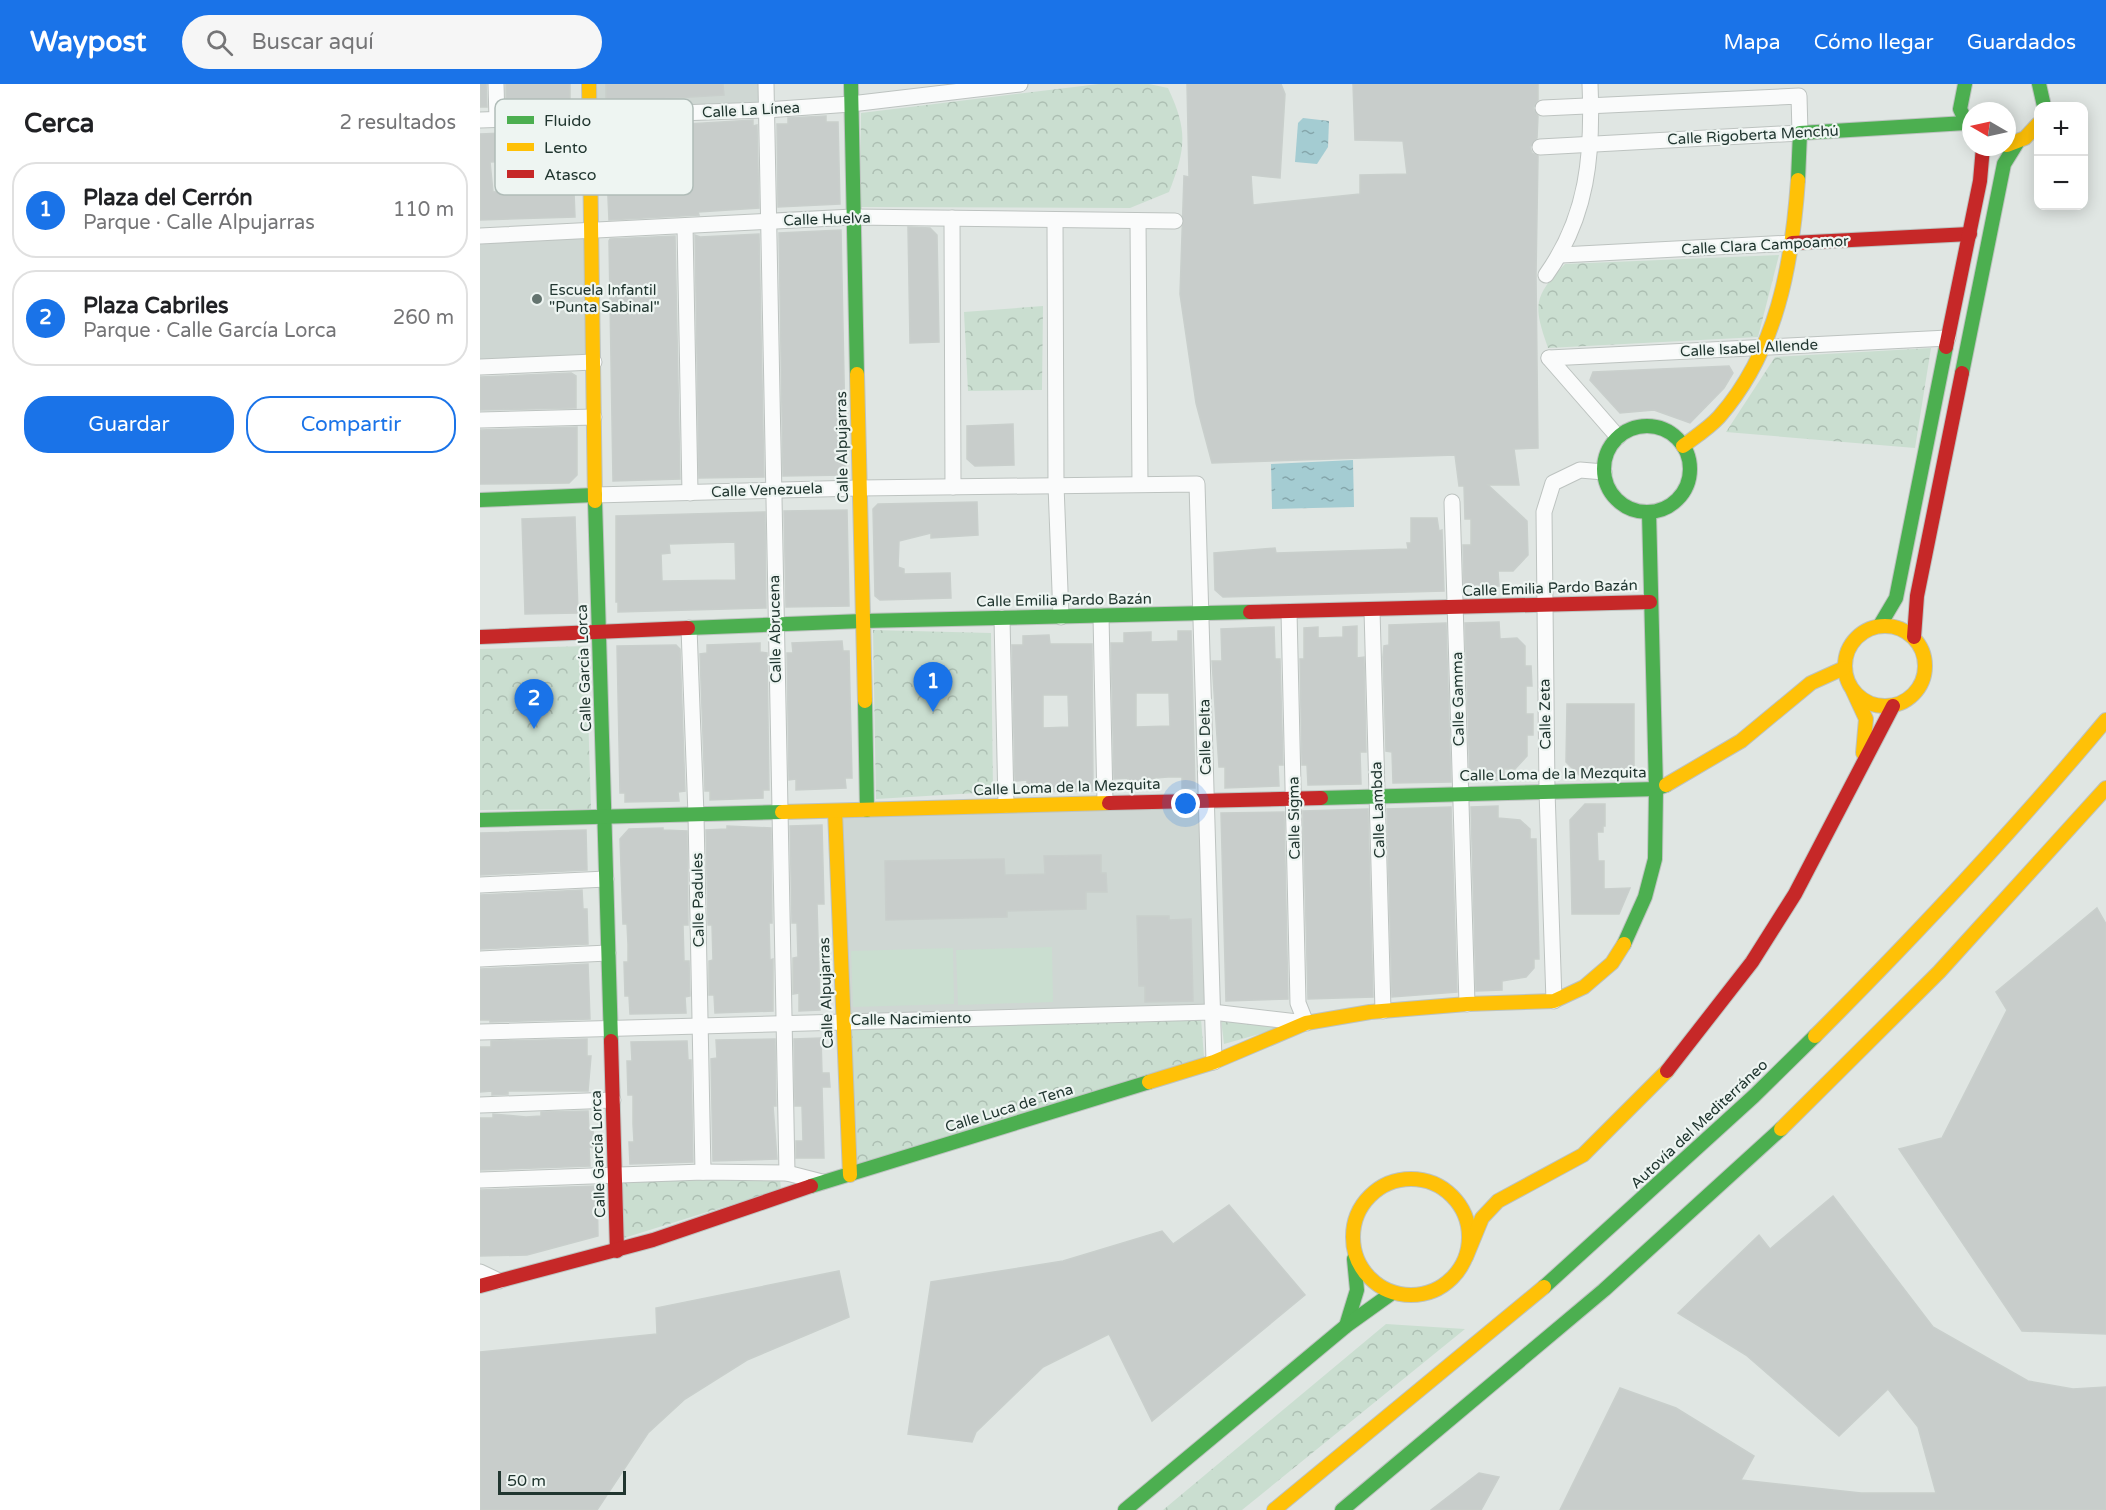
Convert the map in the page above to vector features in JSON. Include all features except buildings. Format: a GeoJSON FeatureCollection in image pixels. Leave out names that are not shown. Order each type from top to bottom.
{"type":"FeatureCollection","features":[{"type":"Feature","properties":{"kind":"main road","name":"Calle Alpujarras"},"geometry":{"type":"LineString","coordinates":[[851,84],[867,810]]}},
{"type":"Feature","properties":{"kind":"main road"},"geometry":{"type":"LineString","coordinates":[[1962,113],[1960,109],[1965,84]]}},
{"type":"Feature","properties":{"kind":"main road"},"geometry":{"type":"LineString","coordinates":[[2039,84],[2043,102]]}},
{"type":"Feature","properties":{"kind":"main road","name":"Calle Rigoberta Menchú"},"geometry":{"type":"LineString","coordinates":[[1800,133],[1962,127]]}},
{"type":"Feature","properties":{"kind":"main road"},"geometry":{"type":"LineString","coordinates":[[2016,142],[2031,134],[2034,130]]}},
{"type":"Feature","properties":{"kind":"main road"},"geometry":{"type":"LineString","coordinates":[[1683,446],[1723,413],[1754,369],[1763,347],[1781,295],[1792,243],[1800,133]]}},
{"type":"Feature","properties":{"kind":"main road"},"geometry":{"type":"LineString","coordinates":[[1880,625],[1896,598],[1970,234],[1982,156]]}},
{"type":"Feature","properties":{"kind":"main road"},"geometry":{"type":"LineString","coordinates":[[1914,637],[1917,596],[2007,156]]}},
{"type":"Feature","properties":{"kind":"main road","name":"Calle García Lorca"},"geometry":{"type":"LineString","coordinates":[[592,195],[595,495],[617,1251]]}},
{"type":"Feature","properties":{"kind":"main road","name":"Calle Clara Campoamor"},"geometry":{"type":"LineString","coordinates":[[1792,243],[1970,234]]}},
{"type":"Feature","properties":{"kind":"main road"},"geometry":{"type":"LineString","coordinates":[[1652,426],[1675,436],[1683,446],[1689,467],[1685,489],[1670,505],[1649,512],[1636,510],[1613,496],[1604,472],[1605,459],[1618,437],[1628,430],[1652,426]]}},
{"type":"Feature","properties":{"kind":"main road","name":"Calle Venezuela"},"geometry":{"type":"LineString","coordinates":[[480,500],[595,495]]}},
{"type":"Feature","properties":{"kind":"main road"},"geometry":{"type":"LineString","coordinates":[[1554,1001],[1584,987],[1612,963],[1631,933],[1645,897],[1655,859],[1656,789],[1649,512]]}},
{"type":"Feature","properties":{"kind":"main road","name":"Calle Emilia Pardo Bazán"},"geometry":{"type":"LineString","coordinates":[[480,637],[863,621],[1650,602]]}},
{"type":"Feature","properties":{"kind":"main road"},"geometry":{"type":"LineString","coordinates":[[1853,691],[1871,704],[1893,706],[1912,696],[1924,678],[1924,656],[1914,637],[1899,627],[1880,625],[1865,630],[1854,640],[1846,653],[1844,668],[1853,691],[1866,719],[1866,742],[1858,772]]}},
{"type":"Feature","properties":{"kind":"main road"},"geometry":{"type":"LineString","coordinates":[[1656,789],[1675,781],[1766,722],[1808,683],[1831,671],[1844,668]]}},
{"type":"Feature","properties":{"kind":"main road"},"geometry":{"type":"LineString","coordinates":[[1354,1254],[1362,1270],[1375,1284],[1392,1293],[1410,1296],[1427,1293],[1444,1286],[1457,1273],[1466,1257],[1482,1218],[1498,1201],[1583,1155],[1655,1086],[1752,962],[1795,894],[1893,706]]}},
{"type":"Feature","properties":{"kind":"main road","name":"Autovía del Mediterráneo"},"geometry":{"type":"LineString","coordinates":[[1274,1510],[1521,1307],[1754,1096],[1913,937],[2026,816],[2106,720]]}},
{"type":"Feature","properties":{"kind":"main road"},"geometry":{"type":"LineString","coordinates":[[1342,1510],[1557,1332],[1784,1128],[1936,976],[2058,845],[2106,788]]}},
{"type":"Feature","properties":{"kind":"main road","name":"Calle Loma de la Mezquita"},"geometry":{"type":"LineString","coordinates":[[480,820],[1207,799],[1656,789]]}},
{"type":"Feature","properties":{"kind":"main road","name":"Calle Alpujarras"},"geometry":{"type":"LineString","coordinates":[[835,811],[850,1175]]}},
{"type":"Feature","properties":{"kind":"main road","name":"Calle Luca de Tena"},"geometry":{"type":"LineString","coordinates":[[480,1286],[617,1251],[777,1200],[822,1182],[1214,1062],[1306,1023],[1383,1011],[1467,1004],[1554,1001]]}},
{"type":"Feature","properties":{"kind":"main road"},"geometry":{"type":"LineString","coordinates":[[1346,1326],[1357,1290],[1352,1234],[1356,1215],[1366,1198],[1381,1186],[1400,1179],[1419,1178],[1437,1184],[1453,1196],[1463,1209],[1468,1225],[1469,1241],[1466,1257]]}},
{"type":"Feature","properties":{"kind":"main road"},"geometry":{"type":"LineString","coordinates":[[1453,1196],[1498,1201]]}},
{"type":"Feature","properties":{"kind":"main road"},"geometry":{"type":"LineString","coordinates":[[1125,1510],[1346,1326],[1392,1293]]}},
{"type":"Feature","properties":{"kind":"street"},"geometry":{"type":"LineString","coordinates":[[496,84],[496,99]]}},
{"type":"Feature","properties":{"kind":"street","name":"Calle Abrucena"},"geometry":{"type":"LineString","coordinates":[[766,84],[787,1173]]}},
{"type":"Feature","properties":{"kind":"street","name":"Calle La Línea"},"geometry":{"type":"LineString","coordinates":[[693,113],[851,104],[1020,84]]}},
{"type":"Feature","properties":{"kind":"street"},"geometry":{"type":"LineString","coordinates":[[1546,276],[1561,255],[1581,203],[1592,144],[1590,84]]}},
{"type":"Feature","properties":{"kind":"street"},"geometry":{"type":"LineString","coordinates":[[1543,108],[1799,96],[1800,133]]}},
{"type":"Feature","properties":{"kind":"street","name":"Calle La Línea"},"geometry":{"type":"LineString","coordinates":[[480,120],[495,119]]}},
{"type":"Feature","properties":{"kind":"street","name":"Calle Rigoberta Menchú"},"geometry":{"type":"LineString","coordinates":[[1540,147],[1800,133]]}},
{"type":"Feature","properties":{"kind":"street","name":"Calle Huelva"},"geometry":{"type":"LineString","coordinates":[[480,236],[853,217],[1174,221]]}},
{"type":"Feature","properties":{"kind":"street"},"geometry":{"type":"LineString","coordinates":[[952,218],[953,487]]}},
{"type":"Feature","properties":{"kind":"street"},"geometry":{"type":"LineString","coordinates":[[1055,220],[1056,485],[1061,617]]}},
{"type":"Feature","properties":{"kind":"street"},"geometry":{"type":"LineString","coordinates":[[1138,221],[1140,484]]}},
{"type":"Feature","properties":{"kind":"street"},"geometry":{"type":"LineString","coordinates":[[685,226],[690,493]]}},
{"type":"Feature","properties":{"kind":"street","name":"Calle Clara Campoamor"},"geometry":{"type":"LineString","coordinates":[[1561,255],[1792,243]]}},
{"type":"Feature","properties":{"kind":"street","name":"Calle Isabel Allende"},"geometry":{"type":"LineString","coordinates":[[1618,437],[1549,358],[1948,338]]}},
{"type":"Feature","properties":{"kind":"street"},"geometry":{"type":"LineString","coordinates":[[480,367],[594,362]]}},
{"type":"Feature","properties":{"kind":"street"},"geometry":{"type":"LineString","coordinates":[[480,420],[594,417]]}},
{"type":"Feature","properties":{"kind":"street","name":"Calle Zeta"},"geometry":{"type":"LineString","coordinates":[[1554,1001],[1546,791],[1544,512],[1552,483],[1580,470],[1604,472]]}},
{"type":"Feature","properties":{"kind":"street","name":"Calle Venezuela"},"geometry":{"type":"LineString","coordinates":[[595,495],[860,488],[1197,484]]}},
{"type":"Feature","properties":{"kind":"street","name":"Calle Delta"},"geometry":{"type":"LineString","coordinates":[[1197,484],[1214,1062]]}},
{"type":"Feature","properties":{"kind":"street","name":"Calle Gamma"},"geometry":{"type":"LineString","coordinates":[[1452,502],[1467,1004]]}},
{"type":"Feature","properties":{"kind":"street","name":"Calle Lambda"},"geometry":{"type":"LineString","coordinates":[[1372,610],[1383,1011]]}},
{"type":"Feature","properties":{"kind":"street","name":"Calle Sigma"},"geometry":{"type":"LineString","coordinates":[[1289,612],[1298,1003],[1306,1023]]}},
{"type":"Feature","properties":{"kind":"street"},"geometry":{"type":"LineString","coordinates":[[1101,616],[1105,802]]}},
{"type":"Feature","properties":{"kind":"street"},"geometry":{"type":"LineString","coordinates":[[1002,618],[1006,805]]}},
{"type":"Feature","properties":{"kind":"street","name":"Calle Padules"},"geometry":{"type":"LineString","coordinates":[[688,628],[696,815],[703,1172]]}},
{"type":"Feature","properties":{"kind":"street"},"geometry":{"type":"LineString","coordinates":[[480,885],[606,879]]}},
{"type":"Feature","properties":{"kind":"street"},"geometry":{"type":"LineString","coordinates":[[480,959],[608,953]]}},
{"type":"Feature","properties":{"kind":"street","name":"Calle Nacimiento"},"geometry":{"type":"LineString","coordinates":[[480,1032],[700,1024],[1212,1012],[1306,1023]]}},
{"type":"Feature","properties":{"kind":"street"},"geometry":{"type":"LineString","coordinates":[[480,1105],[613,1100]]}},
{"type":"Feature","properties":{"kind":"street"},"geometry":{"type":"LineString","coordinates":[[480,1180],[703,1172],[787,1173],[822,1182]]}},
{"type":"Feature","properties":{"kind":"street"},"geometry":{"type":"LineString","coordinates":[[480,1272],[499,1281]]}},
{"type":"Feature","properties":{"kind":"shaded area"},"geometry":{"type":"Polygon","coordinates":[[[589,84],[766,84],[766,110],[693,113],[693,99],[589,99],[589,84]]]}},
{"type":"Feature","properties":{"kind":"shaded area","name":"Escuela Infantil \"Punta Sabinal\""},"geometry":{"type":"Polygon","coordinates":[[[593,231],[594,362],[480,367],[480,236],[593,231]]]}},
{"type":"Feature","properties":{"kind":"shaded area"},"geometry":{"type":"Polygon","coordinates":[[[1207,799],[1212,1012],[844,1021],[835,811],[1207,799]]]}},
{"type":"Feature","properties":{"kind":"green space"},"geometry":{"type":"Polygon","coordinates":[[[1099,84],[1149,84],[1168,88],[1182,128],[1179,163],[1169,192],[1130,208],[860,207],[861,113],[1099,84]]]}},
{"type":"Feature","properties":{"kind":"green space"},"geometry":{"type":"Polygon","coordinates":[[[1779,255],[1758,337],[1548,348],[1538,311],[1539,302],[1547,285],[1565,264],[1779,255]]]}},
{"type":"Feature","properties":{"kind":"green space"},"geometry":{"type":"Polygon","coordinates":[[[1043,306],[1042,390],[968,391],[964,312],[1043,306]]]}},
{"type":"Feature","properties":{"kind":"green space"},"geometry":{"type":"Polygon","coordinates":[[[1931,348],[1915,448],[1726,432],[1775,357],[1931,348]]]}},
{"type":"Feature","properties":{"kind":"green space"},"geometry":{"type":"Polygon","coordinates":[[[873,630],[991,633],[993,792],[876,799],[873,630]]]}},
{"type":"Feature","properties":{"kind":"green space"},"geometry":{"type":"Polygon","coordinates":[[[586,646],[591,809],[480,810],[480,649],[586,646]]]}},
{"type":"Feature","properties":{"kind":"green space"},"geometry":{"type":"Polygon","coordinates":[[[1052,947],[1053,1002],[958,1005],[956,950],[1052,947]]]}},
{"type":"Feature","properties":{"kind":"green space"},"geometry":{"type":"Polygon","coordinates":[[[953,948],[954,1004],[853,1007],[851,951],[953,948]]]}},
{"type":"Feature","properties":{"kind":"green space"},"geometry":{"type":"Polygon","coordinates":[[[1201,1019],[1204,1057],[855,1165],[847,1026],[1201,1019]]]}},
{"type":"Feature","properties":{"kind":"green space"},"geometry":{"type":"Polygon","coordinates":[[[1221,1019],[1285,1027],[1224,1044],[1221,1019]]]}},
{"type":"Feature","properties":{"kind":"green space"},"geometry":{"type":"Polygon","coordinates":[[[780,1179],[781,1189],[624,1238],[622,1181],[780,1179]]]}},
{"type":"Feature","properties":{"kind":"green space"},"geometry":{"type":"Polygon","coordinates":[[[1386,1324],[1465,1329],[1242,1510],[1163,1510],[1386,1324]]]}},
{"type":"Feature","properties":{"kind":"water"},"geometry":{"type":"Polygon","coordinates":[[[1303,118],[1329,121],[1328,147],[1317,164],[1295,162],[1298,123],[1303,118]]]}},
{"type":"Feature","properties":{"kind":"water"},"geometry":{"type":"Polygon","coordinates":[[[1353,460],[1354,507],[1272,509],[1271,464],[1353,460]]]}},
{"type":"Feature","properties":{"kind":"traffic: fast"},"geometry":{"type":"LineString","coordinates":[[851,84],[857,374]]}},
{"type":"Feature","properties":{"kind":"traffic: fast"},"geometry":{"type":"LineString","coordinates":[[1962,113],[1960,109],[1965,84]]}},
{"type":"Feature","properties":{"kind":"traffic: fast"},"geometry":{"type":"LineString","coordinates":[[2039,84],[2043,102]]}},
{"type":"Feature","properties":{"kind":"traffic: fast"},"geometry":{"type":"LineString","coordinates":[[1798,180],[1800,133],[1962,123]]}},
{"type":"Feature","properties":{"kind":"traffic: fast"},"geometry":{"type":"LineString","coordinates":[[1962,373],[2004,164],[2017,143]]}},
{"type":"Feature","properties":{"kind":"traffic: fast"},"geometry":{"type":"LineString","coordinates":[[1880,625],[1896,598],[1946,347]]}},
{"type":"Feature","properties":{"kind":"traffic: fast"},"geometry":{"type":"LineString","coordinates":[[1647,426],[1671,433],[1683,445],[1690,469],[1683,493],[1671,505],[1647,512],[1623,505],[1611,493],[1604,469],[1611,445],[1623,433],[1647,426]]}},
{"type":"Feature","properties":{"kind":"traffic: fast"},"geometry":{"type":"LineString","coordinates":[[480,500],[595,495]]}},
{"type":"Feature","properties":{"kind":"traffic: fast"},"geometry":{"type":"LineString","coordinates":[[595,501],[611,1041]]}},
{"type":"Feature","properties":{"kind":"traffic: fast"},"geometry":{"type":"LineString","coordinates":[[1624,944],[1645,897],[1655,859],[1656,789],[1649,512]]}},
{"type":"Feature","properties":{"kind":"traffic: fast"},"geometry":{"type":"LineString","coordinates":[[688,628],[863,621],[1250,612]]}},
{"type":"Feature","properties":{"kind":"traffic: fast"},"geometry":{"type":"LineString","coordinates":[[865,701],[867,810]]}},
{"type":"Feature","properties":{"kind":"traffic: fast"},"geometry":{"type":"LineString","coordinates":[[1321,798],[1656,789],[1666,785]]}},
{"type":"Feature","properties":{"kind":"traffic: fast"},"geometry":{"type":"LineString","coordinates":[[480,820],[782,812]]}},
{"type":"Feature","properties":{"kind":"traffic: fast"},"geometry":{"type":"LineString","coordinates":[[1544,1287],[1754,1096],[1815,1036]]}},
{"type":"Feature","properties":{"kind":"traffic: fast"},"geometry":{"type":"LineString","coordinates":[[811,1186],[1149,1082]]}},
{"type":"Feature","properties":{"kind":"traffic: fast"},"geometry":{"type":"LineString","coordinates":[[1342,1510],[1604,1290],[1781,1129]]}},
{"type":"Feature","properties":{"kind":"traffic: fast"},"geometry":{"type":"LineString","coordinates":[[1346,1326],[1357,1290],[1354,1259]]}},
{"type":"Feature","properties":{"kind":"traffic: fast"},"geometry":{"type":"LineString","coordinates":[[1125,1510],[1346,1326],[1392,1293]]}},
{"type":"Feature","properties":{"kind":"traffic: slow"},"geometry":{"type":"LineString","coordinates":[[589,84],[589,99]]}},
{"type":"Feature","properties":{"kind":"traffic: slow"},"geometry":{"type":"LineString","coordinates":[[2016,142],[2025,138],[2034,128]]}},
{"type":"Feature","properties":{"kind":"traffic: slow"},"geometry":{"type":"LineString","coordinates":[[1683,446],[1715,421],[1739,391],[1768,335],[1786,275],[1798,180]]}},
{"type":"Feature","properties":{"kind":"traffic: slow"},"geometry":{"type":"LineString","coordinates":[[591,195],[595,501]]}},
{"type":"Feature","properties":{"kind":"traffic: slow"},"geometry":{"type":"LineString","coordinates":[[857,374],[865,701]]}},
{"type":"Feature","properties":{"kind":"traffic: slow"},"geometry":{"type":"LineString","coordinates":[[1885,626],[1900,629],[1913,638],[1922,651],[1925,666],[1922,681],[1913,694],[1900,703],[1885,706],[1870,703],[1857,694],[1848,681],[1845,666],[1848,651],[1857,638],[1870,629],[1885,626]]}},
{"type":"Feature","properties":{"kind":"traffic: slow"},"geometry":{"type":"LineString","coordinates":[[1666,785],[1741,741],[1811,683],[1844,668]]}},
{"type":"Feature","properties":{"kind":"traffic: slow"},"geometry":{"type":"LineString","coordinates":[[1853,691],[1866,719],[1863,753]]}},
{"type":"Feature","properties":{"kind":"traffic: slow"},"geometry":{"type":"LineString","coordinates":[[1815,1036],[1964,881],[2106,720]]}},
{"type":"Feature","properties":{"kind":"traffic: slow"},"geometry":{"type":"LineString","coordinates":[[1781,1129],[1939,972],[2106,788]]}},
{"type":"Feature","properties":{"kind":"traffic: slow"},"geometry":{"type":"LineString","coordinates":[[782,812],[1109,803]]}},
{"type":"Feature","properties":{"kind":"traffic: slow"},"geometry":{"type":"LineString","coordinates":[[835,811],[850,1175]]}},
{"type":"Feature","properties":{"kind":"traffic: slow"},"geometry":{"type":"LineString","coordinates":[[1149,1082],[1214,1062],[1306,1023],[1370,1012],[1467,1004],[1554,1001],[1584,987],[1612,963],[1624,944]]}},
{"type":"Feature","properties":{"kind":"traffic: slow"},"geometry":{"type":"LineString","coordinates":[[1466,1257],[1482,1218],[1498,1201],[1583,1155],[1667,1071]]}},
{"type":"Feature","properties":{"kind":"traffic: slow"},"geometry":{"type":"LineString","coordinates":[[1411,1179],[1433,1183],[1452,1196],[1465,1215],[1469,1237],[1465,1259],[1452,1278],[1433,1291],[1411,1295],[1389,1291],[1370,1278],[1357,1259],[1353,1237],[1357,1215],[1370,1196],[1389,1183],[1411,1179]]}},
{"type":"Feature","properties":{"kind":"traffic: slow"},"geometry":{"type":"LineString","coordinates":[[1274,1510],[1544,1287]]}},
{"type":"Feature","properties":{"kind":"traffic: jam"},"geometry":{"type":"LineString","coordinates":[[1946,347],[1980,181],[1982,156]]}},
{"type":"Feature","properties":{"kind":"traffic: jam"},"geometry":{"type":"LineString","coordinates":[[1792,243],[1970,234]]}},
{"type":"Feature","properties":{"kind":"traffic: jam"},"geometry":{"type":"LineString","coordinates":[[1914,637],[1917,596],[1962,373]]}},
{"type":"Feature","properties":{"kind":"traffic: jam"},"geometry":{"type":"LineString","coordinates":[[1250,612],[1650,602]]}},
{"type":"Feature","properties":{"kind":"traffic: jam"},"geometry":{"type":"LineString","coordinates":[[480,637],[688,628]]}},
{"type":"Feature","properties":{"kind":"traffic: jam"},"geometry":{"type":"LineString","coordinates":[[1667,1071],[1752,962],[1795,894],[1893,706]]}},
{"type":"Feature","properties":{"kind":"traffic: jam"},"geometry":{"type":"LineString","coordinates":[[1109,803],[1321,798]]}},
{"type":"Feature","properties":{"kind":"traffic: jam"},"geometry":{"type":"LineString","coordinates":[[611,1041],[617,1251]]}},
{"type":"Feature","properties":{"kind":"traffic: jam"},"geometry":{"type":"LineString","coordinates":[[480,1286],[653,1240],[811,1186]]}},
{"type":"Feature","properties":{"kind":"place","name":"Escuela Infantil \"Punta Sabinal\""},"geometry":{"type":"Point","coordinates":[537,299]}},
{"type":"Feature","properties":{"kind":"place","name":"Plaza del Cerrón"},"geometry":{"type":"Point","coordinates":[933,712]}},
{"type":"Feature","properties":{"kind":"place","name":"Plaza Cabriles"},"geometry":{"type":"Point","coordinates":[534,729]}}]}
